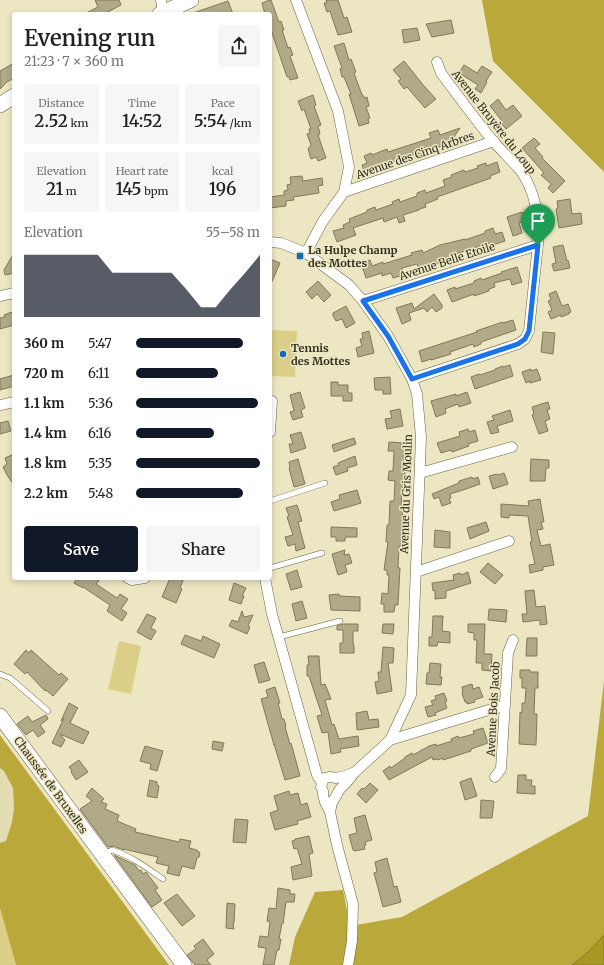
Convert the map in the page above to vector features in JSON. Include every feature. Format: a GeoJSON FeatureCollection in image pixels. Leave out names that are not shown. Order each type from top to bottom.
{"type":"FeatureCollection","features":[{"type":"Feature","properties":{"kind":"main road"},"geometry":{"type":"LineString","coordinates":[[161,9],[189,0]]}},
{"type":"Feature","properties":{"kind":"main road"},"geometry":{"type":"LineString","coordinates":[[0,105],[12,97]]}},
{"type":"Feature","properties":{"kind":"main road","name":"Chaussée de Bruxelles"},"geometry":{"type":"LineString","coordinates":[[0,716],[184,965]]}},
{"type":"Feature","properties":{"kind":"street"},"geometry":{"type":"LineString","coordinates":[[296,0],[338,111],[349,167],[344,192],[323,221],[306,253]]}},
{"type":"Feature","properties":{"kind":"street","name":"Avenue Bruyère du Loup"},"geometry":{"type":"LineString","coordinates":[[412,379],[518,344],[525,339],[529,331],[539,234],[535,204],[529,186],[521,172],[494,141],[441,73],[436,62]]}},
{"type":"Feature","properties":{"kind":"street","name":"Avenue des Cinq Arbres"},"geometry":{"type":"LineString","coordinates":[[344,192],[494,141]]}},
{"type":"Feature","properties":{"kind":"street","name":"Avenue du Gris Moulin"},"geometry":{"type":"LineString","coordinates":[[272,242],[281,243],[306,253],[349,285],[363,301],[388,336],[412,379],[417,394],[421,437],[411,696],[390,740],[355,772],[339,790],[332,803],[330,812]]}},
{"type":"Feature","properties":{"kind":"street","name":"Avenue Belle Etoile"},"geometry":{"type":"LineString","coordinates":[[363,301],[538,245]]}},
{"type":"Feature","properties":{"kind":"street"},"geometry":{"type":"LineString","coordinates":[[0,296],[12,293]]}},
{"type":"Feature","properties":{"kind":"street"},"geometry":{"type":"LineString","coordinates":[[0,406],[12,403]]}},
{"type":"Feature","properties":{"kind":"street"},"geometry":{"type":"LineString","coordinates":[[420,473],[512,447]]}},
{"type":"Feature","properties":{"kind":"street"},"geometry":{"type":"LineString","coordinates":[[416,572],[509,542]]}},
{"type":"Feature","properties":{"kind":"street"},"geometry":{"type":"LineString","coordinates":[[265,580],[268,598],[317,775],[328,782],[338,781],[340,785],[339,790],[334,794],[326,794],[328,782]]}},
{"type":"Feature","properties":{"kind":"street","name":"Avenue Bois Jacob"},"geometry":{"type":"LineString","coordinates":[[495,777],[501,769],[508,653],[513,640]]}},
{"type":"Feature","properties":{"kind":"street"},"geometry":{"type":"LineString","coordinates":[[390,740],[505,705]]}},
{"type":"Feature","properties":{"kind":"street","name":"Avenue du Gris Moulin"},"geometry":{"type":"LineString","coordinates":[[328,782],[355,772]]}},
{"type":"Feature","properties":{"kind":"street"},"geometry":{"type":"LineString","coordinates":[[328,782],[323,795],[330,812],[352,904],[352,941],[348,965]]}},
{"type":"Feature","properties":{"kind":"lane"},"geometry":{"type":"LineString","coordinates":[[272,500],[325,483]]}},
{"type":"Feature","properties":{"kind":"lane"},"geometry":{"type":"LineString","coordinates":[[272,567],[322,553]]}},
{"type":"Feature","properties":{"kind":"lane"},"geometry":{"type":"LineString","coordinates":[[279,637],[340,621]]}},
{"type":"Feature","properties":{"kind":"lane"},"geometry":{"type":"LineString","coordinates":[[0,674],[10,678],[48,711]]}},
{"type":"Feature","properties":{"kind":"lane"},"geometry":{"type":"LineString","coordinates":[[102,855],[112,850],[123,853],[163,879]]}},
{"type":"Feature","properties":{"kind":"shaded area"},"geometry":{"type":"Polygon","coordinates":[[[482,0],[604,0],[604,172],[493,61],[482,0]]]}},
{"type":"Feature","properties":{"kind":"shaded area","name":"Tennis des Mottes"},"geometry":{"type":"Polygon","coordinates":[[[272,330],[297,331],[295,377],[272,376],[272,330]]]}},
{"type":"Feature","properties":{"kind":"shaded area"},"geometry":{"type":"Polygon","coordinates":[[[119,641],[141,646],[131,694],[108,689],[119,641]]]}},
{"type":"Feature","properties":{"kind":"shaded area"},"geometry":{"type":"Polygon","coordinates":[[[604,681],[604,935],[588,952],[572,965],[289,965],[295,937],[315,892],[343,890],[350,926],[402,917],[588,816],[604,681]]]}},
{"type":"Feature","properties":{"kind":"shaded area"},"geometry":{"type":"Polygon","coordinates":[[[0,735],[169,965],[16,965],[0,908],[0,843],[6,841],[12,822],[14,808],[13,788],[4,771],[0,768],[0,735]]]}},
{"type":"Feature","properties":{"kind":"shaded area"},"geometry":{"type":"Polygon","coordinates":[[[0,768],[4,771],[13,788],[14,808],[12,822],[6,841],[0,843],[0,768]]]}},
{"type":"Feature","properties":{"kind":"shaded area"},"geometry":{"type":"Polygon","coordinates":[[[0,908],[16,965],[0,965],[0,908]]]}},
{"type":"Feature","properties":{"kind":"shaded area"},"geometry":{"type":"Polygon","coordinates":[[[604,935],[604,965],[572,965],[588,952],[604,935]]]}},
{"type":"Feature","properties":{"kind":"building"},"geometry":{"type":"Polygon","coordinates":[[[95,0],[119,0],[121,5],[108,12],[88,12],[98,7],[95,0]]]}},
{"type":"Feature","properties":{"kind":"building"},"geometry":{"type":"Polygon","coordinates":[[[271,0],[279,22],[281,21],[284,30],[282,30],[288,48],[290,47],[293,55],[290,56],[298,78],[290,80],[289,77],[287,77],[272,33],[272,12],[264,12],[262,3],[271,0]]]}},
{"type":"Feature","properties":{"kind":"building"},"geometry":{"type":"Polygon","coordinates":[[[326,0],[338,0],[344,18],[347,17],[352,32],[338,35],[330,11],[327,12],[324,3],[327,3],[326,0]]]}},
{"type":"Feature","properties":{"kind":"building"},"geometry":{"type":"Polygon","coordinates":[[[228,1],[232,12],[196,12],[228,1]]]}},
{"type":"Feature","properties":{"kind":"building"},"geometry":{"type":"Polygon","coordinates":[[[451,20],[454,33],[432,37],[426,24],[451,20]]]}},
{"type":"Feature","properties":{"kind":"building"},"geometry":{"type":"Polygon","coordinates":[[[417,28],[420,40],[404,43],[402,30],[417,28]]]}},
{"type":"Feature","properties":{"kind":"building"},"geometry":{"type":"Polygon","coordinates":[[[344,43],[349,60],[351,59],[356,72],[354,73],[362,95],[364,98],[367,97],[369,106],[366,107],[370,118],[368,119],[369,123],[359,126],[349,94],[351,94],[344,77],[342,77],[340,69],[342,68],[334,46],[344,43]]]}},
{"type":"Feature","properties":{"kind":"building"},"geometry":{"type":"Polygon","coordinates":[[[404,61],[436,99],[425,108],[407,87],[404,89],[398,81],[401,79],[393,70],[404,61]]]}},
{"type":"Feature","properties":{"kind":"building"},"geometry":{"type":"Polygon","coordinates":[[[12,64],[12,79],[0,89],[0,71],[12,64]]]}},
{"type":"Feature","properties":{"kind":"building"},"geometry":{"type":"Polygon","coordinates":[[[464,65],[477,73],[482,66],[492,72],[481,93],[475,89],[478,85],[459,73],[464,65]]]}},
{"type":"Feature","properties":{"kind":"building"},"geometry":{"type":"Polygon","coordinates":[[[313,95],[316,105],[314,106],[321,125],[318,126],[320,134],[318,135],[326,158],[318,161],[316,157],[311,159],[308,149],[311,145],[307,134],[310,133],[309,129],[311,129],[304,109],[302,111],[298,101],[313,95]]]}},
{"type":"Feature","properties":{"kind":"building"},"geometry":{"type":"Polygon","coordinates":[[[498,99],[506,110],[513,105],[522,116],[506,129],[501,123],[502,121],[490,106],[498,99]]]}},
{"type":"Feature","properties":{"kind":"building"},"geometry":{"type":"Polygon","coordinates":[[[460,128],[452,140],[454,145],[446,147],[445,145],[424,152],[425,154],[417,157],[416,154],[371,169],[372,172],[365,174],[362,165],[367,163],[364,156],[371,153],[372,155],[387,149],[388,152],[431,138],[429,133],[438,130],[440,135],[460,128]]]}},
{"type":"Feature","properties":{"kind":"building"},"geometry":{"type":"Polygon","coordinates":[[[534,138],[540,144],[535,148],[543,157],[542,158],[565,181],[553,193],[548,188],[551,184],[541,175],[544,173],[522,148],[534,138]]]}},
{"type":"Feature","properties":{"kind":"building"},"geometry":{"type":"Polygon","coordinates":[[[497,162],[500,172],[490,176],[491,178],[437,197],[438,199],[425,204],[426,207],[403,215],[405,221],[399,223],[397,217],[384,222],[383,218],[353,228],[356,235],[337,242],[333,231],[344,228],[343,225],[350,222],[349,219],[367,212],[367,210],[375,207],[376,210],[393,204],[392,202],[399,199],[400,202],[417,196],[417,193],[425,190],[426,193],[445,186],[443,180],[452,177],[451,175],[464,170],[465,172],[478,168],[477,166],[486,163],[486,166],[497,162]]]}},
{"type":"Feature","properties":{"kind":"building"},"geometry":{"type":"Polygon","coordinates":[[[302,176],[303,181],[322,178],[323,185],[318,186],[319,193],[293,197],[294,200],[286,201],[286,206],[272,208],[272,197],[284,195],[284,191],[288,190],[287,185],[291,184],[290,177],[302,176]]]}},
{"type":"Feature","properties":{"kind":"building"},"geometry":{"type":"Polygon","coordinates":[[[570,199],[572,214],[581,213],[582,224],[559,228],[556,209],[558,208],[557,201],[570,199]]]}},
{"type":"Feature","properties":{"kind":"building"},"geometry":{"type":"Polygon","coordinates":[[[522,212],[525,221],[519,223],[522,233],[513,236],[507,217],[522,212]]]}},
{"type":"Feature","properties":{"kind":"building"},"geometry":{"type":"Polygon","coordinates":[[[493,228],[495,234],[502,232],[505,241],[490,246],[489,243],[456,254],[457,257],[419,270],[417,264],[402,268],[404,275],[393,278],[391,273],[382,276],[382,273],[366,278],[361,263],[370,260],[372,266],[383,262],[383,264],[412,255],[411,253],[422,250],[423,253],[440,245],[465,240],[485,233],[485,231],[493,228]]]}},
{"type":"Feature","properties":{"kind":"building"},"geometry":{"type":"Polygon","coordinates":[[[563,245],[570,268],[554,271],[552,264],[556,263],[553,247],[563,245]]]}},
{"type":"Feature","properties":{"kind":"building"},"geometry":{"type":"Polygon","coordinates":[[[12,256],[12,273],[5,275],[4,270],[12,256]]]}},
{"type":"Feature","properties":{"kind":"building"},"geometry":{"type":"Polygon","coordinates":[[[272,260],[280,263],[272,281],[272,260]]]}},
{"type":"Feature","properties":{"kind":"building"},"geometry":{"type":"Polygon","coordinates":[[[517,267],[522,282],[512,285],[510,279],[494,283],[495,287],[489,289],[489,291],[474,296],[474,294],[452,302],[447,290],[474,283],[474,281],[481,278],[482,280],[517,267]]]}},
{"type":"Feature","properties":{"kind":"building"},"geometry":{"type":"Polygon","coordinates":[[[318,281],[331,295],[324,302],[317,294],[312,299],[306,292],[318,281]]]}},
{"type":"Feature","properties":{"kind":"building"},"geometry":{"type":"Polygon","coordinates":[[[556,291],[562,306],[568,304],[571,312],[561,317],[561,315],[551,319],[548,312],[552,310],[548,301],[551,300],[549,294],[556,291]]]}},
{"type":"Feature","properties":{"kind":"building"},"geometry":{"type":"Polygon","coordinates":[[[434,294],[442,305],[442,308],[436,312],[432,307],[427,312],[424,308],[409,313],[411,320],[402,324],[396,308],[412,303],[414,309],[434,294]]]}},
{"type":"Feature","properties":{"kind":"building"},"geometry":{"type":"Polygon","coordinates":[[[346,306],[355,323],[346,328],[342,319],[336,321],[333,313],[346,306]]]}},
{"type":"Feature","properties":{"kind":"building"},"geometry":{"type":"Polygon","coordinates":[[[12,312],[12,326],[0,329],[0,318],[5,317],[4,315],[12,312]]]}},
{"type":"Feature","properties":{"kind":"building"},"geometry":{"type":"Polygon","coordinates":[[[513,320],[516,330],[481,342],[481,344],[474,347],[473,344],[450,352],[451,354],[422,362],[419,351],[502,322],[513,320]]]}},
{"type":"Feature","properties":{"kind":"building"},"geometry":{"type":"Polygon","coordinates":[[[369,331],[374,353],[358,357],[356,348],[362,346],[360,339],[363,339],[362,333],[369,331]]]}},
{"type":"Feature","properties":{"kind":"building"},"geometry":{"type":"Polygon","coordinates":[[[543,332],[555,333],[553,354],[541,352],[543,332]]]}},
{"type":"Feature","properties":{"kind":"building"},"geometry":{"type":"Polygon","coordinates":[[[510,365],[513,376],[475,389],[471,377],[510,365]]]}},
{"type":"Feature","properties":{"kind":"building"},"geometry":{"type":"Polygon","coordinates":[[[531,369],[531,371],[537,369],[541,380],[526,383],[522,372],[531,369]]]}},
{"type":"Feature","properties":{"kind":"building"},"geometry":{"type":"Polygon","coordinates":[[[12,376],[12,387],[0,390],[0,379],[12,376]]]}},
{"type":"Feature","properties":{"kind":"building"},"geometry":{"type":"Polygon","coordinates":[[[390,377],[391,394],[383,394],[383,390],[375,390],[374,378],[390,377]]]}},
{"type":"Feature","properties":{"kind":"building"},"geometry":{"type":"Polygon","coordinates":[[[331,382],[338,382],[338,385],[348,385],[348,393],[352,393],[352,401],[343,401],[343,396],[331,396],[331,382]]]}},
{"type":"Feature","properties":{"kind":"building"},"geometry":{"type":"Polygon","coordinates":[[[300,392],[305,408],[301,410],[303,417],[293,420],[290,412],[294,411],[290,395],[300,392]]]}},
{"type":"Feature","properties":{"kind":"building"},"geometry":{"type":"Polygon","coordinates":[[[467,392],[471,403],[459,407],[458,404],[445,409],[446,413],[436,417],[431,401],[456,394],[456,396],[467,392]]]}},
{"type":"Feature","properties":{"kind":"building"},"geometry":{"type":"Polygon","coordinates":[[[548,402],[550,409],[547,410],[550,419],[545,421],[548,431],[539,434],[532,415],[534,414],[532,407],[548,402]]]}},
{"type":"Feature","properties":{"kind":"building"},"geometry":{"type":"Polygon","coordinates":[[[400,409],[403,426],[387,429],[385,419],[392,418],[390,411],[400,409]]]}},
{"type":"Feature","properties":{"kind":"building"},"geometry":{"type":"Polygon","coordinates":[[[510,410],[513,421],[497,426],[499,432],[491,434],[487,422],[494,420],[492,416],[510,410]]]}},
{"type":"Feature","properties":{"kind":"building"},"geometry":{"type":"Polygon","coordinates":[[[8,421],[11,431],[0,434],[0,423],[8,421]]]}},
{"type":"Feature","properties":{"kind":"building"},"geometry":{"type":"Polygon","coordinates":[[[468,429],[469,432],[475,430],[478,441],[452,452],[451,450],[441,453],[437,443],[460,436],[459,432],[468,429]]]}},
{"type":"Feature","properties":{"kind":"building"},"geometry":{"type":"Polygon","coordinates":[[[301,432],[306,448],[291,453],[289,444],[293,444],[290,435],[301,432]]]}},
{"type":"Feature","properties":{"kind":"building"},"geometry":{"type":"Polygon","coordinates":[[[354,438],[356,444],[334,452],[332,445],[354,438]]]}},
{"type":"Feature","properties":{"kind":"building"},"geometry":{"type":"Polygon","coordinates":[[[389,442],[405,443],[403,472],[405,472],[404,488],[402,488],[401,509],[403,509],[401,546],[399,546],[398,568],[400,568],[398,605],[395,605],[394,612],[384,612],[384,604],[381,604],[382,593],[388,594],[389,575],[387,575],[387,570],[384,570],[388,542],[386,542],[387,525],[389,525],[390,501],[394,501],[395,481],[388,480],[389,471],[393,471],[394,451],[388,451],[389,442]]]}},
{"type":"Feature","properties":{"kind":"building"},"geometry":{"type":"Polygon","coordinates":[[[12,455],[12,482],[3,467],[7,464],[5,458],[12,455]]]}},
{"type":"Feature","properties":{"kind":"building"},"geometry":{"type":"Polygon","coordinates":[[[355,456],[357,465],[347,468],[348,471],[336,475],[333,467],[339,465],[338,463],[355,456]]]}},
{"type":"Feature","properties":{"kind":"building"},"geometry":{"type":"Polygon","coordinates":[[[298,459],[305,484],[294,487],[289,462],[298,459]]]}},
{"type":"Feature","properties":{"kind":"building"},"geometry":{"type":"Polygon","coordinates":[[[531,459],[549,460],[549,468],[546,468],[545,481],[530,481],[531,459]]]}},
{"type":"Feature","properties":{"kind":"building"},"geometry":{"type":"Polygon","coordinates":[[[504,473],[508,484],[493,489],[489,476],[504,473]]]}},
{"type":"Feature","properties":{"kind":"building"},"geometry":{"type":"Polygon","coordinates":[[[472,477],[473,479],[478,477],[480,484],[450,494],[451,498],[449,499],[451,503],[442,506],[439,497],[434,499],[432,494],[459,483],[459,481],[472,477]]]}},
{"type":"Feature","properties":{"kind":"building"},"geometry":{"type":"Polygon","coordinates":[[[357,490],[361,503],[334,511],[331,502],[340,499],[339,495],[357,490]]]}},
{"type":"Feature","properties":{"kind":"building"},"geometry":{"type":"Polygon","coordinates":[[[540,499],[544,522],[541,522],[543,529],[537,530],[541,546],[550,544],[554,565],[543,567],[543,570],[530,573],[529,565],[535,564],[530,542],[532,542],[528,516],[509,515],[509,518],[501,517],[501,504],[529,506],[528,501],[540,499]]]}},
{"type":"Feature","properties":{"kind":"building"},"geometry":{"type":"Polygon","coordinates":[[[297,505],[302,521],[298,522],[305,548],[296,551],[295,544],[288,546],[285,537],[293,535],[287,517],[289,516],[286,508],[297,505]]]}},
{"type":"Feature","properties":{"kind":"building"},"geometry":{"type":"Polygon","coordinates":[[[486,522],[489,531],[470,539],[467,528],[486,522]]]}},
{"type":"Feature","properties":{"kind":"building"},"geometry":{"type":"Polygon","coordinates":[[[331,527],[357,528],[357,537],[345,537],[345,541],[336,541],[336,537],[331,537],[331,527]]]}},
{"type":"Feature","properties":{"kind":"building"},"geometry":{"type":"Polygon","coordinates":[[[435,530],[450,532],[450,548],[434,547],[435,530]]]}},
{"type":"Feature","properties":{"kind":"building"},"geometry":{"type":"Polygon","coordinates":[[[345,550],[344,555],[349,554],[352,563],[345,565],[347,572],[338,575],[332,554],[345,550]]]}},
{"type":"Feature","properties":{"kind":"building"},"geometry":{"type":"Polygon","coordinates":[[[488,563],[503,575],[495,584],[480,572],[488,563]]]}},
{"type":"Feature","properties":{"kind":"building"},"geometry":{"type":"Polygon","coordinates":[[[297,570],[302,587],[291,590],[286,574],[297,570]]]}},
{"type":"Feature","properties":{"kind":"building"},"geometry":{"type":"Polygon","coordinates":[[[468,572],[471,583],[446,591],[446,598],[435,599],[435,590],[433,591],[432,583],[454,580],[453,575],[460,573],[461,575],[468,572]]]}},
{"type":"Feature","properties":{"kind":"building"},"geometry":{"type":"Polygon","coordinates":[[[76,580],[97,580],[99,581],[96,584],[117,598],[120,594],[128,599],[121,609],[127,613],[122,621],[107,611],[110,605],[83,587],[74,583],[76,580]]]}},
{"type":"Feature","properties":{"kind":"building"},"geometry":{"type":"Polygon","coordinates":[[[169,580],[183,580],[180,588],[182,589],[176,603],[162,597],[169,580]]]}},
{"type":"Feature","properties":{"kind":"building"},"geometry":{"type":"Polygon","coordinates":[[[234,583],[246,588],[242,596],[244,596],[241,604],[229,600],[234,583]]]}},
{"type":"Feature","properties":{"kind":"building"},"geometry":{"type":"Polygon","coordinates":[[[534,590],[536,607],[545,606],[547,624],[540,625],[540,620],[523,622],[522,614],[527,614],[525,591],[534,590]]]}},
{"type":"Feature","properties":{"kind":"building"},"geometry":{"type":"Polygon","coordinates":[[[339,594],[339,596],[360,597],[360,611],[331,610],[329,595],[339,594]]]}},
{"type":"Feature","properties":{"kind":"building"},"geometry":{"type":"Polygon","coordinates":[[[302,601],[307,618],[296,621],[292,604],[302,601]]]}},
{"type":"Feature","properties":{"kind":"building"},"geometry":{"type":"Polygon","coordinates":[[[489,609],[507,610],[506,622],[488,620],[489,609]]]}},
{"type":"Feature","properties":{"kind":"building"},"geometry":{"type":"Polygon","coordinates":[[[242,611],[244,617],[253,615],[248,626],[250,627],[247,634],[229,626],[232,620],[238,622],[242,611]]]}},
{"type":"Feature","properties":{"kind":"building"},"geometry":{"type":"Polygon","coordinates":[[[147,614],[156,618],[151,628],[156,631],[151,640],[137,632],[147,614]]]}},
{"type":"Feature","properties":{"kind":"building"},"geometry":{"type":"Polygon","coordinates":[[[433,616],[443,616],[442,631],[450,632],[450,643],[438,642],[437,646],[429,646],[429,637],[432,637],[433,616]]]}},
{"type":"Feature","properties":{"kind":"building"},"geometry":{"type":"Polygon","coordinates":[[[343,624],[358,624],[358,631],[353,632],[354,653],[340,653],[340,643],[343,643],[343,630],[337,630],[337,626],[343,624]]]}},
{"type":"Feature","properties":{"kind":"building"},"geometry":{"type":"Polygon","coordinates":[[[383,624],[394,624],[393,634],[382,633],[383,624]]]}},
{"type":"Feature","properties":{"kind":"building"},"geometry":{"type":"Polygon","coordinates":[[[468,624],[485,624],[484,654],[492,654],[491,671],[482,670],[482,663],[476,663],[477,640],[474,640],[474,633],[468,632],[468,624]]]}},
{"type":"Feature","properties":{"kind":"building"},"geometry":{"type":"Polygon","coordinates":[[[185,635],[201,641],[203,636],[220,644],[214,658],[181,644],[185,635]]]}},
{"type":"Feature","properties":{"kind":"building"},"geometry":{"type":"Polygon","coordinates":[[[527,638],[537,638],[537,656],[526,656],[527,638]]]}},
{"type":"Feature","properties":{"kind":"building"},"geometry":{"type":"Polygon","coordinates":[[[383,647],[394,648],[393,663],[388,663],[392,691],[377,694],[375,682],[379,681],[378,672],[381,672],[383,647]]]}},
{"type":"Feature","properties":{"kind":"building"},"geometry":{"type":"Polygon","coordinates":[[[26,650],[29,653],[31,650],[59,675],[61,673],[68,679],[53,696],[46,690],[45,691],[27,672],[25,674],[14,664],[26,650]]]}},
{"type":"Feature","properties":{"kind":"building"},"geometry":{"type":"Polygon","coordinates":[[[308,656],[319,656],[321,685],[325,684],[331,699],[325,700],[332,725],[334,724],[339,739],[358,736],[359,746],[340,749],[341,752],[331,754],[328,732],[322,733],[317,716],[322,715],[309,676],[307,676],[307,665],[309,665],[308,656]]]}},
{"type":"Feature","properties":{"kind":"building"},"geometry":{"type":"Polygon","coordinates":[[[264,662],[270,680],[259,683],[254,665],[264,662]]]}},
{"type":"Feature","properties":{"kind":"building"},"geometry":{"type":"Polygon","coordinates":[[[430,663],[441,664],[441,685],[426,684],[430,663]]]}},
{"type":"Feature","properties":{"kind":"building"},"geometry":{"type":"Polygon","coordinates":[[[520,670],[538,672],[538,688],[535,688],[534,714],[537,714],[536,745],[519,744],[520,712],[522,713],[522,703],[525,703],[526,688],[522,688],[520,670]]]}},
{"type":"Feature","properties":{"kind":"building"},"geometry":{"type":"Polygon","coordinates":[[[472,684],[473,689],[479,687],[483,697],[474,700],[475,702],[467,704],[462,693],[462,687],[472,684]]]}},
{"type":"Feature","properties":{"kind":"building"},"geometry":{"type":"Polygon","coordinates":[[[275,687],[280,703],[278,703],[282,719],[284,719],[300,776],[285,780],[261,699],[268,697],[266,690],[275,687]]]}},
{"type":"Feature","properties":{"kind":"building"},"geometry":{"type":"Polygon","coordinates":[[[444,693],[447,701],[445,702],[447,708],[435,713],[436,715],[428,717],[425,707],[433,705],[431,701],[436,699],[435,696],[444,693]]]}},
{"type":"Feature","properties":{"kind":"building"},"geometry":{"type":"Polygon","coordinates":[[[69,703],[78,708],[70,723],[89,732],[83,744],[60,734],[65,740],[61,747],[52,743],[64,718],[61,721],[69,703]]]}},
{"type":"Feature","properties":{"kind":"building"},"geometry":{"type":"Polygon","coordinates":[[[367,711],[369,720],[378,719],[379,727],[357,730],[356,713],[367,711]]]}},
{"type":"Feature","properties":{"kind":"building"},"geometry":{"type":"Polygon","coordinates":[[[46,715],[48,719],[40,725],[45,732],[38,737],[33,730],[26,735],[17,724],[28,716],[32,722],[46,715]]]}},
{"type":"Feature","properties":{"kind":"building"},"geometry":{"type":"Polygon","coordinates":[[[483,728],[488,743],[471,749],[471,751],[443,760],[443,758],[433,760],[432,757],[389,780],[383,771],[390,766],[391,768],[412,753],[413,755],[429,746],[436,744],[436,746],[452,741],[451,739],[458,736],[459,738],[474,734],[473,731],[483,728]]]}},
{"type":"Feature","properties":{"kind":"building"},"geometry":{"type":"Polygon","coordinates":[[[213,741],[224,743],[222,751],[212,749],[213,741]]]}},
{"type":"Feature","properties":{"kind":"building"},"geometry":{"type":"Polygon","coordinates":[[[145,746],[163,751],[157,771],[150,769],[151,764],[140,761],[145,746]]]}},
{"type":"Feature","properties":{"kind":"building"},"geometry":{"type":"Polygon","coordinates":[[[79,760],[88,772],[76,780],[69,767],[79,760]]]}},
{"type":"Feature","properties":{"kind":"building"},"geometry":{"type":"Polygon","coordinates":[[[518,775],[526,775],[526,780],[532,780],[531,786],[535,786],[535,794],[517,793],[518,775]]]}},
{"type":"Feature","properties":{"kind":"building"},"geometry":{"type":"Polygon","coordinates":[[[471,778],[477,796],[465,800],[460,782],[471,778]]]}},
{"type":"Feature","properties":{"kind":"building"},"geometry":{"type":"Polygon","coordinates":[[[150,780],[157,782],[157,785],[159,786],[157,798],[147,796],[150,780]]]}},
{"type":"Feature","properties":{"kind":"building"},"geometry":{"type":"Polygon","coordinates":[[[370,783],[378,790],[366,803],[357,794],[362,788],[364,789],[370,783]]]}},
{"type":"Feature","properties":{"kind":"building"},"geometry":{"type":"Polygon","coordinates":[[[92,788],[104,799],[101,802],[107,804],[105,809],[119,815],[117,821],[136,829],[135,832],[179,842],[180,839],[191,841],[189,848],[197,850],[200,853],[194,869],[182,866],[179,876],[167,873],[169,866],[156,863],[158,857],[123,849],[124,850],[113,846],[108,847],[80,809],[92,801],[86,796],[92,788]]]}},
{"type":"Feature","properties":{"kind":"building"},"geometry":{"type":"Polygon","coordinates":[[[289,791],[290,795],[298,793],[301,805],[307,803],[311,817],[297,821],[298,824],[275,830],[270,813],[278,810],[274,796],[289,791]]]}},
{"type":"Feature","properties":{"kind":"building"},"geometry":{"type":"Polygon","coordinates":[[[481,800],[494,801],[492,818],[480,818],[481,800]]]}},
{"type":"Feature","properties":{"kind":"building"},"geometry":{"type":"Polygon","coordinates":[[[365,815],[372,840],[365,842],[365,849],[354,851],[349,835],[357,833],[354,818],[365,815]]]}},
{"type":"Feature","properties":{"kind":"building"},"geometry":{"type":"Polygon","coordinates":[[[235,819],[248,820],[246,843],[233,842],[235,819]]]}},
{"type":"Feature","properties":{"kind":"building"},"geometry":{"type":"Polygon","coordinates":[[[309,836],[313,853],[309,854],[312,876],[293,880],[291,867],[302,864],[297,848],[294,849],[292,841],[309,836]]]}},
{"type":"Feature","properties":{"kind":"building"},"geometry":{"type":"Polygon","coordinates":[[[114,855],[135,865],[143,874],[146,872],[158,888],[155,890],[162,900],[152,907],[114,855]]]}},
{"type":"Feature","properties":{"kind":"building"},"geometry":{"type":"Polygon","coordinates":[[[387,858],[394,887],[397,886],[401,902],[383,907],[374,873],[377,872],[375,862],[387,858]]]}},
{"type":"Feature","properties":{"kind":"building"},"geometry":{"type":"Polygon","coordinates":[[[278,888],[290,890],[290,894],[295,894],[294,902],[286,902],[279,939],[281,939],[279,950],[277,950],[274,965],[263,965],[266,948],[258,947],[260,936],[268,937],[270,922],[267,921],[269,908],[276,909],[278,888]]]}},
{"type":"Feature","properties":{"kind":"building"},"geometry":{"type":"Polygon","coordinates":[[[177,894],[195,916],[182,926],[164,903],[177,894]]]}},
{"type":"Feature","properties":{"kind":"building"},"geometry":{"type":"Polygon","coordinates":[[[227,903],[235,904],[233,923],[234,929],[226,928],[227,903]]]}},
{"type":"Feature","properties":{"kind":"building"},"geometry":{"type":"Polygon","coordinates":[[[203,939],[214,954],[207,960],[211,965],[195,965],[187,955],[196,949],[194,946],[203,939]]]}},
{"type":"Feature","properties":{"kind":"place","name":"La Hulpe Champ des Mottes"},"geometry":{"type":"Point","coordinates":[300,256]}},
{"type":"Feature","properties":{"kind":"place","name":"Tennis des Mottes"},"geometry":{"type":"Point","coordinates":[283,354]}},
{"type":"Feature","properties":{"kind":"route"},"geometry":{"type":"LineString","coordinates":[[538,245],[529,331],[525,339],[518,344],[412,379],[388,336],[363,301],[538,245]]}}]}
